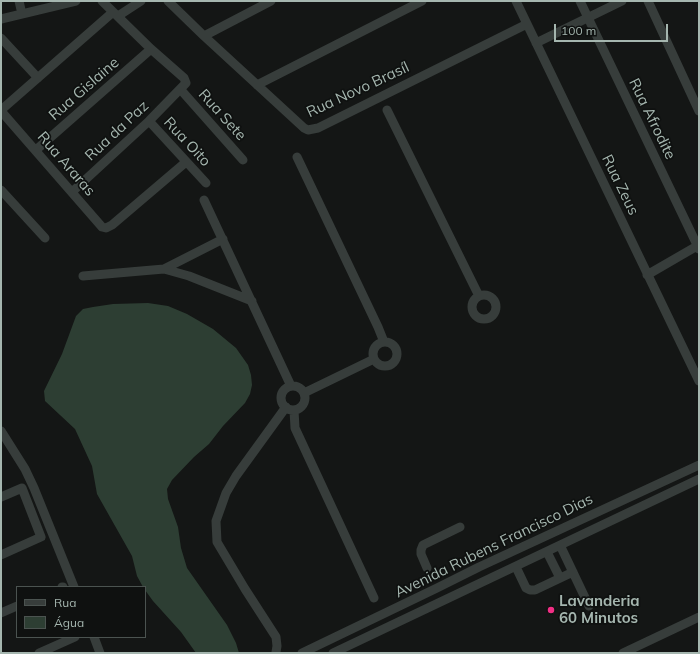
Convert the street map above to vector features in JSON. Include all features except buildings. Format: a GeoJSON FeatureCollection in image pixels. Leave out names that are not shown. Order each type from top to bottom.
{"type":"FeatureCollection","features":[{"type":"Feature","properties":{"kind":"street"},"geometry":{"type":"LineString","coordinates":[[19,1],[22,14]]}},
{"type":"Feature","properties":{"kind":"street"},"geometry":{"type":"LineString","coordinates":[[102,1],[184,78],[186,84],[181,90]]}},
{"type":"Feature","properties":{"kind":"street"},"geometry":{"type":"LineString","coordinates":[[1,110],[116,14],[141,1]]}},
{"type":"Feature","properties":{"kind":"street","name":"Rua Novo Brasíl"},"geometry":{"type":"LineString","coordinates":[[168,1],[304,128],[312,130],[527,24]]}},
{"type":"Feature","properties":{"kind":"street"},"geometry":{"type":"LineString","coordinates":[[204,36],[271,1]]}},
{"type":"Feature","properties":{"kind":"street"},"geometry":{"type":"LineString","coordinates":[[257,85],[422,1]]}},
{"type":"Feature","properties":{"kind":"street","name":"Rua Zeus"},"geometry":{"type":"LineString","coordinates":[[516,1],[699,381]]}},
{"type":"Feature","properties":{"kind":"street","name":"Rua Afrodite"},"geometry":{"type":"LineString","coordinates":[[580,1],[698,246]]}},
{"type":"Feature","properties":{"kind":"street"},"geometry":{"type":"LineString","coordinates":[[536,42],[622,1]]}},
{"type":"Feature","properties":{"kind":"street"},"geometry":{"type":"LineString","coordinates":[[648,1],[699,111]]}},
{"type":"Feature","properties":{"kind":"street"},"geometry":{"type":"LineString","coordinates":[[1,19],[74,2]]}},
{"type":"Feature","properties":{"kind":"street"},"geometry":{"type":"LineString","coordinates":[[1,38],[38,78]]}},
{"type":"Feature","properties":{"kind":"street","name":"Rua Gislaine"},"geometry":{"type":"LineString","coordinates":[[36,150],[151,48]]}},
{"type":"Feature","properties":{"kind":"street","name":"Rua da Paz"},"geometry":{"type":"LineString","coordinates":[[72,192],[181,90]]}},
{"type":"Feature","properties":{"kind":"street","name":"Rua Sete"},"geometry":{"type":"LineString","coordinates":[[181,90],[244,160]]}},
{"type":"Feature","properties":{"kind":"street","name":"Rua Araras"},"geometry":{"type":"LineString","coordinates":[[1,110],[102,227],[106,228],[112,225],[186,162]]}},
{"type":"Feature","properties":{"kind":"street"},"geometry":{"type":"LineString","coordinates":[[387,110],[479,296]]}},
{"type":"Feature","properties":{"kind":"street","name":"Rua Oito"},"geometry":{"type":"LineString","coordinates":[[149,121],[206,182]]}},
{"type":"Feature","properties":{"kind":"street"},"geometry":{"type":"LineString","coordinates":[[296,157],[384,342]]}},
{"type":"Feature","properties":{"kind":"street"},"geometry":{"type":"LineString","coordinates":[[1,190],[45,238]]}},
{"type":"Feature","properties":{"kind":"street"},"geometry":{"type":"LineString","coordinates":[[204,200],[291,386]]}},
{"type":"Feature","properties":{"kind":"street"},"geometry":{"type":"LineString","coordinates":[[164,269],[223,239]]}},
{"type":"Feature","properties":{"kind":"street"},"geometry":{"type":"LineString","coordinates":[[647,275],[698,246]]}},
{"type":"Feature","properties":{"kind":"street"},"geometry":{"type":"LineString","coordinates":[[83,276],[164,269],[189,276],[252,300]]}},
{"type":"Feature","properties":{"kind":"street"},"geometry":{"type":"LineString","coordinates":[[384,342],[391,344],[396,350],[395,360],[389,365],[385,366],[378,364],[374,359],[373,352],[377,345],[384,342]]}},
{"type":"Feature","properties":{"kind":"street"},"geometry":{"type":"LineString","coordinates":[[304,393],[374,359]]}},
{"type":"Feature","properties":{"kind":"street"},"geometry":{"type":"LineString","coordinates":[[276,652],[276,638],[244,589],[218,542],[216,521],[226,493],[236,476],[290,409],[302,406],[305,402],[304,393],[299,387],[291,386],[284,390],[281,401],[290,409],[296,428],[374,598]]}},
{"type":"Feature","properties":{"kind":"street"},"geometry":{"type":"LineString","coordinates":[[1,431],[25,469],[34,488],[74,586]]}},
{"type":"Feature","properties":{"kind":"street","name":"Avenida Rubens Francisco Dias"},"geometry":{"type":"LineString","coordinates":[[302,653],[479,567],[699,465]]}},
{"type":"Feature","properties":{"kind":"street","name":"Avenida Rubens Francisco Dias"},"geometry":{"type":"LineString","coordinates":[[332,653],[699,479]]}},
{"type":"Feature","properties":{"kind":"street"},"geometry":{"type":"LineString","coordinates":[[1,497],[22,488],[42,536],[1,555]]}},
{"type":"Feature","properties":{"kind":"street"},"geometry":{"type":"LineString","coordinates":[[427,568],[421,554],[423,545],[460,527]]}},
{"type":"Feature","properties":{"kind":"street"},"geometry":{"type":"LineString","coordinates":[[560,545],[589,606]]}},
{"type":"Feature","properties":{"kind":"street"},"geometry":{"type":"LineString","coordinates":[[547,552],[560,578]]}},
{"type":"Feature","properties":{"kind":"street"},"geometry":{"type":"LineString","coordinates":[[516,567],[526,588],[530,590],[535,590],[573,572]]}},
{"type":"Feature","properties":{"kind":"street"},"geometry":{"type":"LineString","coordinates":[[1,613],[16,606]]}},
{"type":"Feature","properties":{"kind":"street"},"geometry":{"type":"LineString","coordinates":[[623,653],[699,616]]}},
{"type":"Feature","properties":{"kind":"street"},"geometry":{"type":"LineString","coordinates":[[39,653],[73,638]]}},
{"type":"Feature","properties":{"kind":"street"},"geometry":{"type":"LineString","coordinates":[[94,638],[100,653]]}},
{"type":"Feature","properties":{"kind":"water"},"geometry":{"type":"Polygon","coordinates":[[[148,303],[168,306],[187,314],[213,329],[236,348],[248,365],[252,385],[250,394],[245,403],[223,426],[209,444],[172,480],[167,489],[168,499],[178,527],[181,548],[187,568],[227,625],[239,653],[196,653],[181,632],[153,601],[146,591],[146,586],[142,586],[137,576],[132,556],[97,494],[92,466],[75,429],[45,401],[44,391],[62,354],[76,316],[83,309],[113,304],[148,303]]]}},
{"type":"Feature","properties":{"kind":"place","name":"Lavanderia 60 Minutos"},"geometry":{"type":"Point","coordinates":[551,610]}}]}
